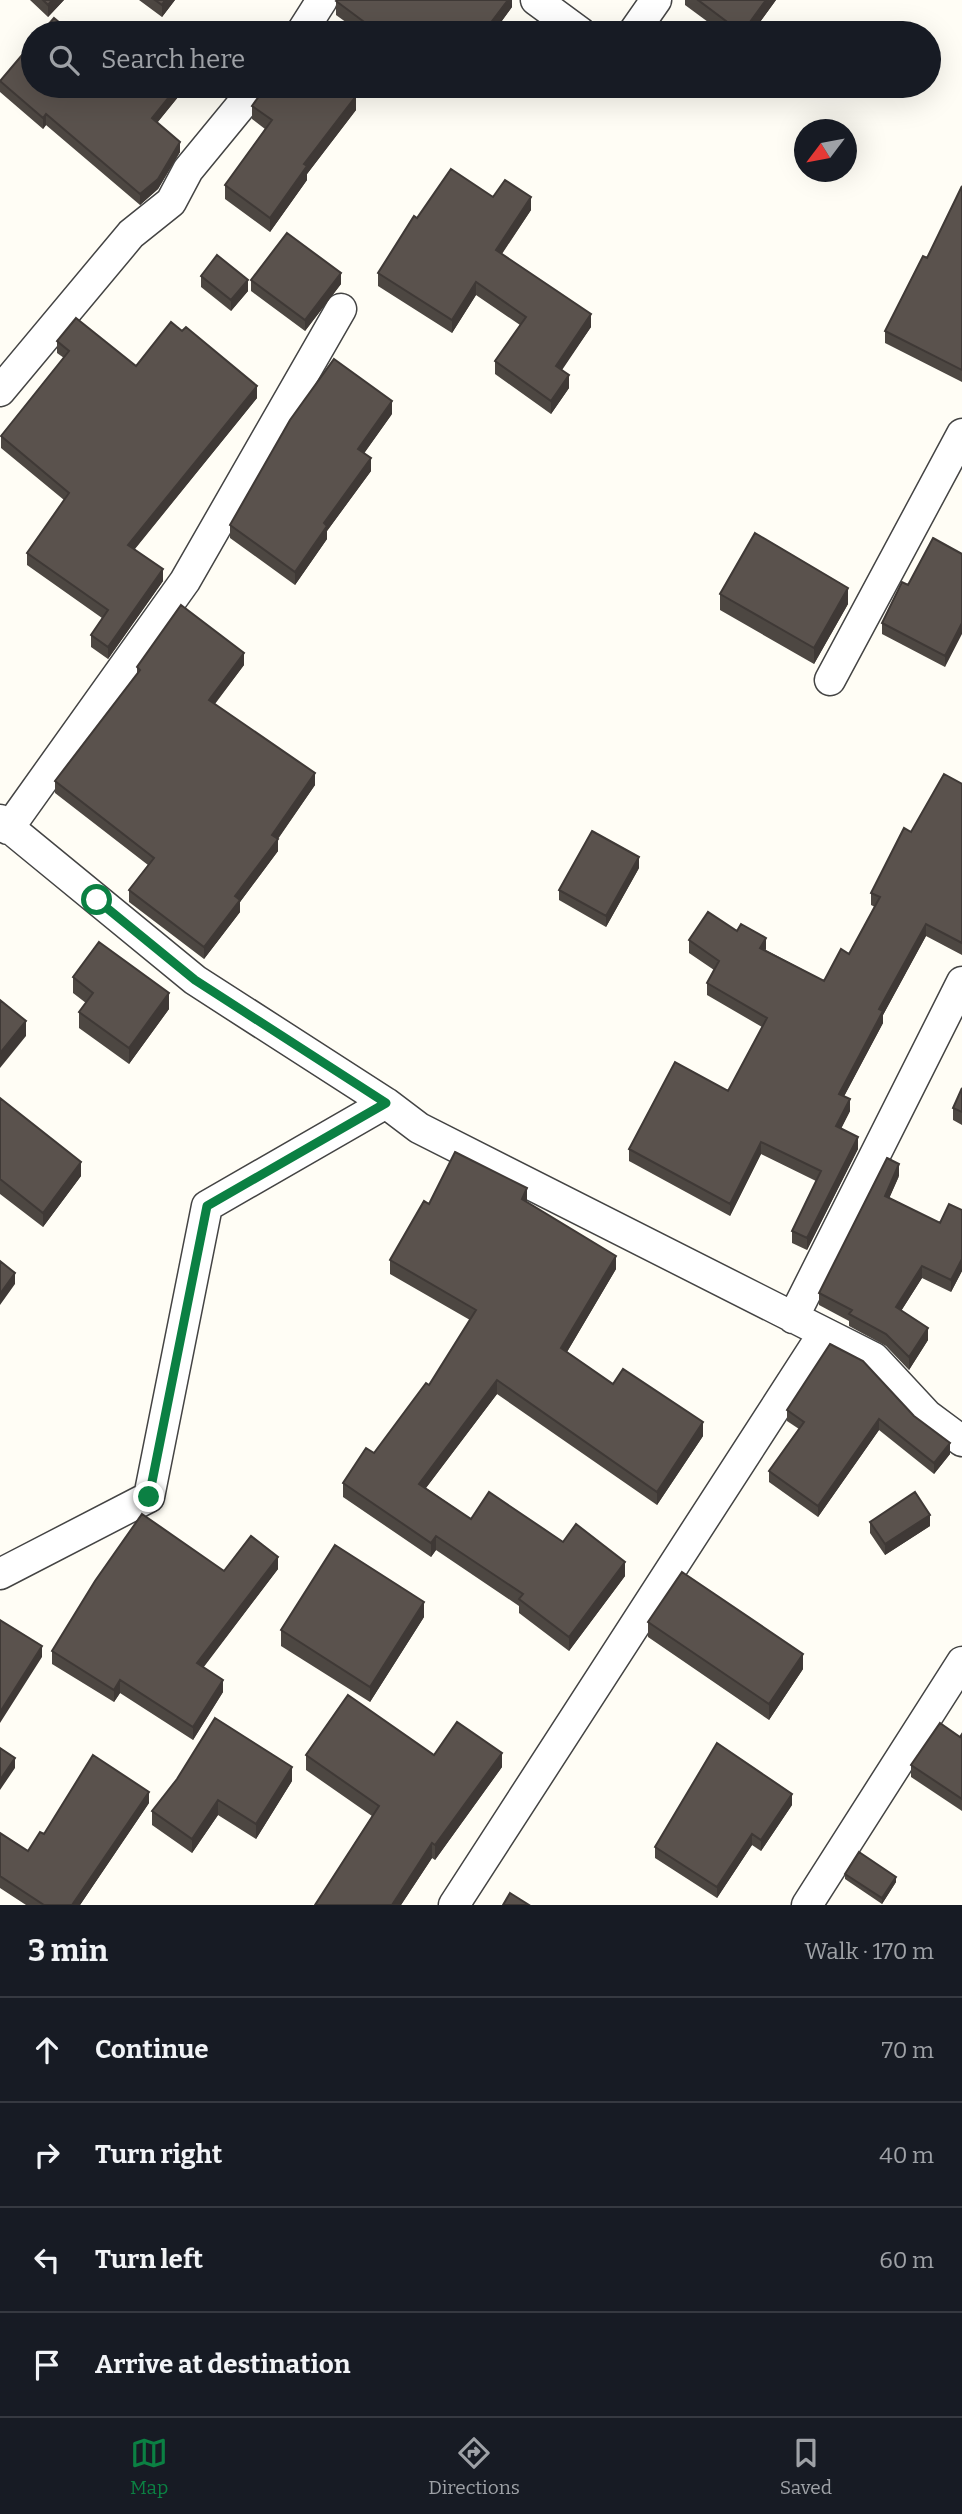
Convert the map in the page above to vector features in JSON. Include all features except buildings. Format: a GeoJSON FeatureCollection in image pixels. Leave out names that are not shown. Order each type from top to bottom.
{"type":"FeatureCollection","features":[{"type":"Feature","properties":{"kind":"street"},"geometry":{"type":"LineString","coordinates":[[309,21],[322,0]]}},
{"type":"Feature","properties":{"kind":"street"},"geometry":{"type":"LineString","coordinates":[[536,0],[565,21]]}},
{"type":"Feature","properties":{"kind":"street"},"geometry":{"type":"LineString","coordinates":[[641,21],[656,0]]}},
{"type":"Feature","properties":{"kind":"street"},"geometry":{"type":"LineString","coordinates":[[0,391],[131,234],[171,202],[188,170],[247,98]]}},
{"type":"Feature","properties":{"kind":"street"},"geometry":{"type":"LineString","coordinates":[[341,309],[185,581],[4,824],[195,980],[386,1103],[419,1128],[823,1335],[874,1358],[927,1415],[962,1441]]}},
{"type":"Feature","properties":{"kind":"street"},"geometry":{"type":"LineString","coordinates":[[830,680],[962,434]]}},
{"type":"Feature","properties":{"kind":"street"},"geometry":{"type":"LineString","coordinates":[[793,1318],[962,982]]}},
{"type":"Feature","properties":{"kind":"street"},"geometry":{"type":"LineString","coordinates":[[0,1574],[149,1497],[207,1206],[386,1103]]}},
{"type":"Feature","properties":{"kind":"street"},"geometry":{"type":"LineString","coordinates":[[454,1905],[823,1335]]}},
{"type":"Feature","properties":{"kind":"street"},"geometry":{"type":"LineString","coordinates":[[807,1905],[962,1662]]}},
{"type":"Feature","properties":{"kind":"route"},"geometry":{"type":"LineString","coordinates":[[97,900],[195,980],[386,1103],[207,1206],[149,1497]]}}]}
